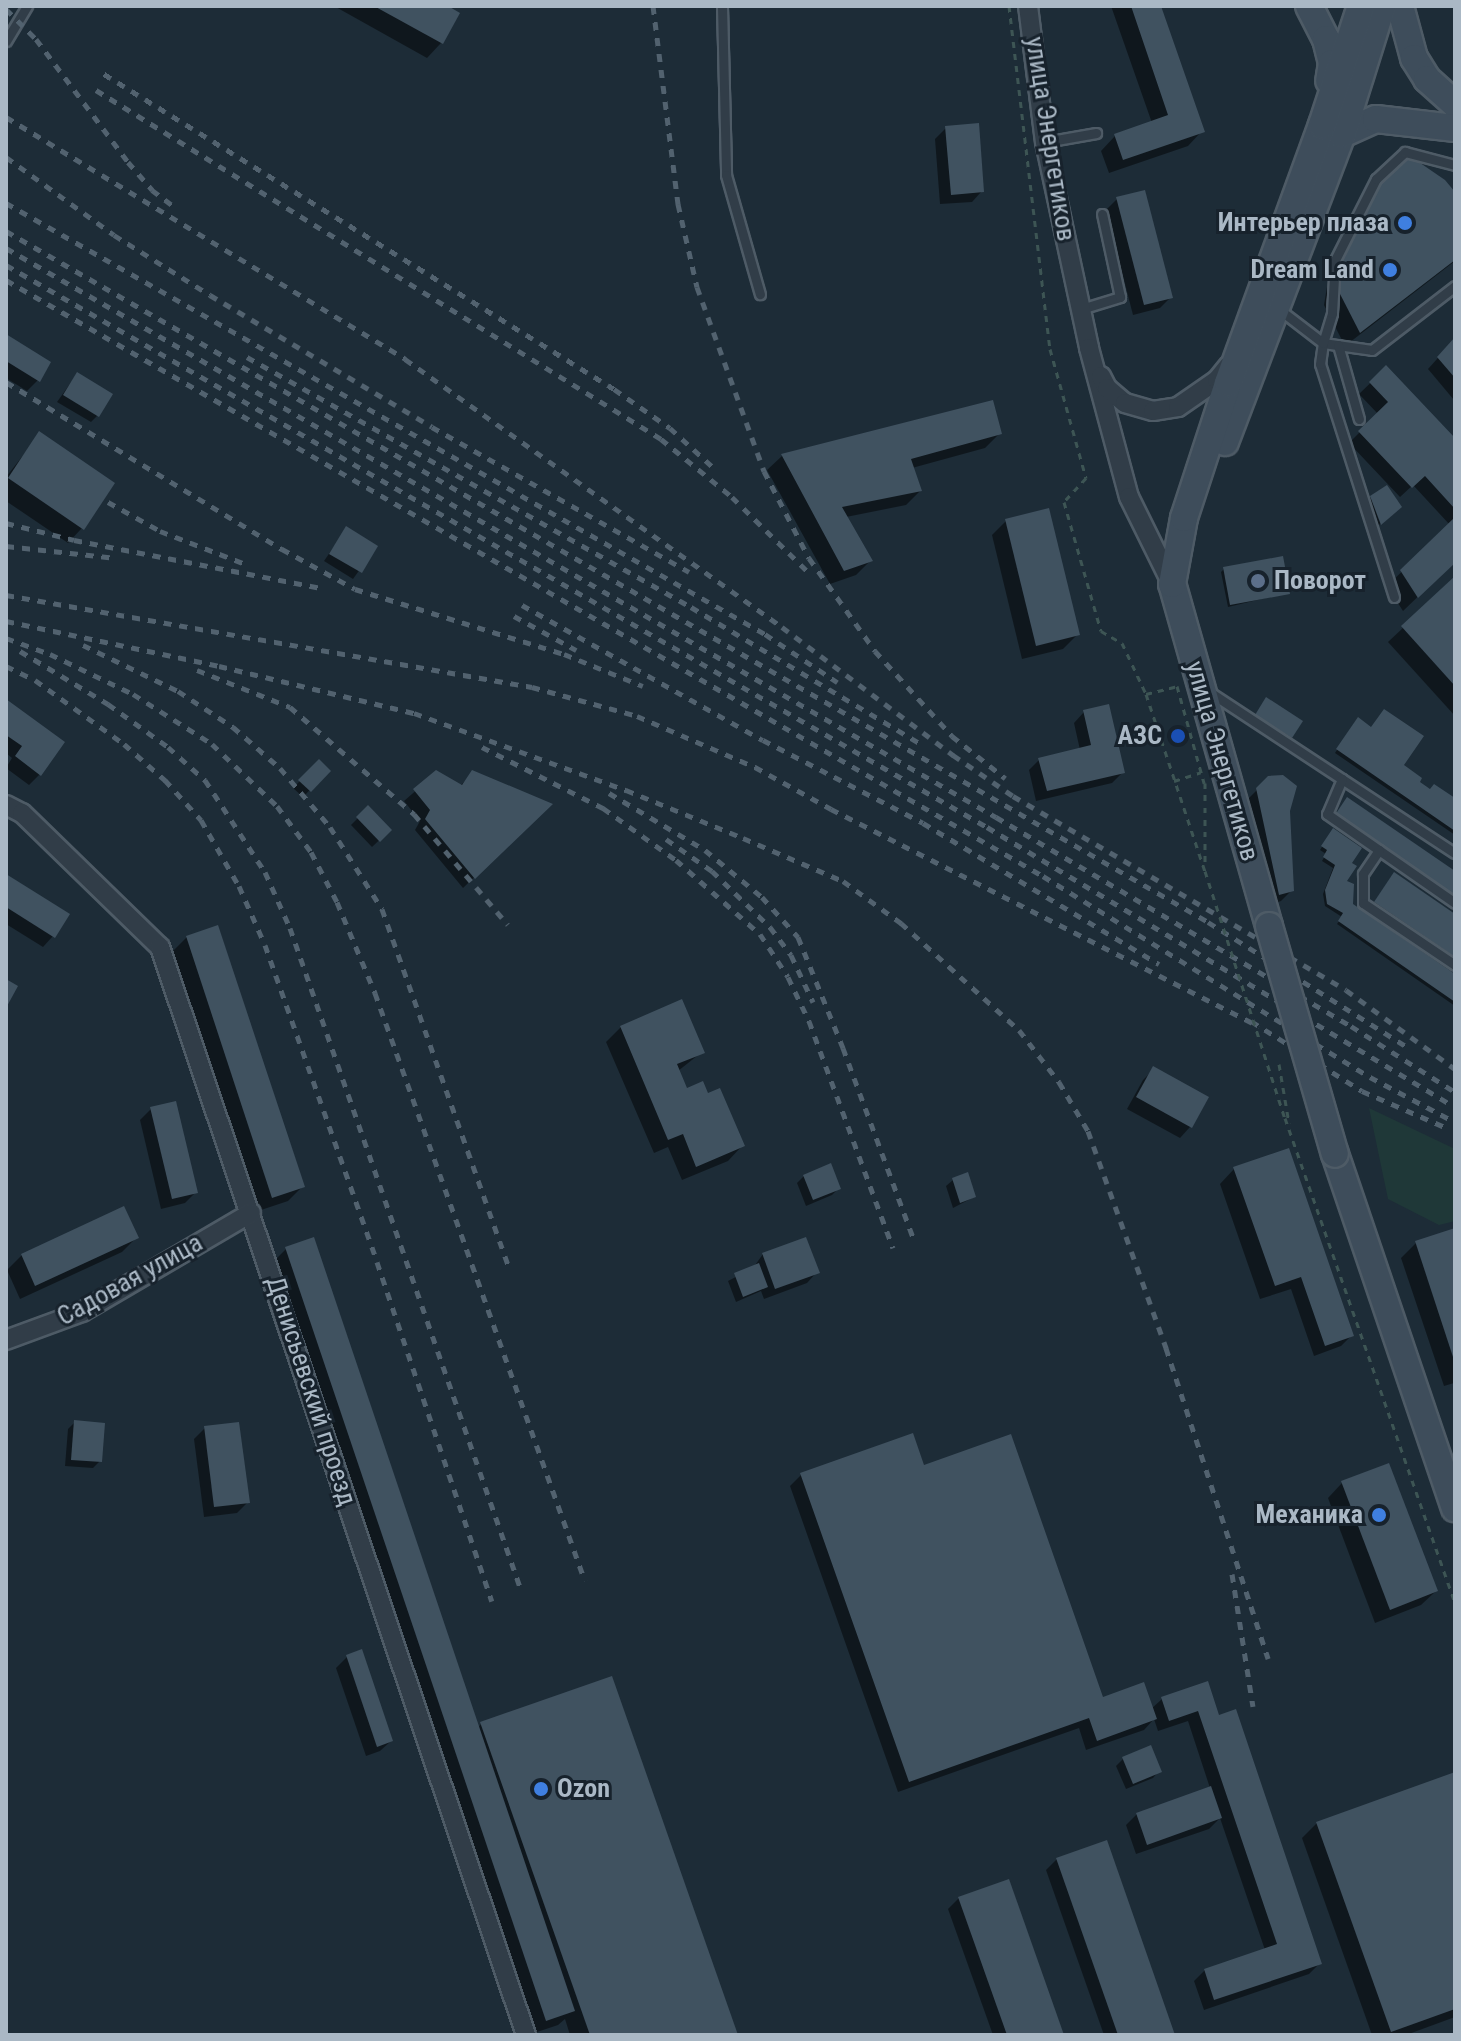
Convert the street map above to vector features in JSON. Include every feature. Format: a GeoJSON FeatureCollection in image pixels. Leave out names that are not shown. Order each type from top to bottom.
{"type":"FeatureCollection","features":[{"type":"Feature","properties":{"kind":"main road"},"geometry":{"type":"LineString","coordinates":[[1309,6],[1326,39],[1332,63],[1332,129]]}},
{"type":"Feature","properties":{"kind":"main road"},"geometry":{"type":"LineString","coordinates":[[1332,129],[1361,6]]}},
{"type":"Feature","properties":{"kind":"main road"},"geometry":{"type":"LineString","coordinates":[[1172,584],[1332,129],[1382,6]]}},
{"type":"Feature","properties":{"kind":"main road"},"geometry":{"type":"LineString","coordinates":[[1400,6],[1414,58],[1427,79],[1455,104]]}},
{"type":"Feature","properties":{"kind":"main road"},"geometry":{"type":"LineString","coordinates":[[1332,129],[1376,119],[1455,128]]}},
{"type":"Feature","properties":{"kind":"main road"},"geometry":{"type":"LineString","coordinates":[[1172,584],[1184,518],[1242,348],[1269,303]]}},
{"type":"Feature","properties":{"kind":"main road","name":"улица Энергетиков"},"geometry":{"type":"LineString","coordinates":[[1172,584],[1335,1154],[1455,1508]]}},
{"type":"Feature","properties":{"kind":"street","name":"улица Энергетиков"},"geometry":{"type":"LineString","coordinates":[[1028,6],[1045,142],[1089,348],[1129,497],[1172,584]]}},
{"type":"Feature","properties":{"kind":"street"},"geometry":{"type":"LineString","coordinates":[[1089,348],[1107,388],[1125,403],[1153,411],[1178,407],[1196,396],[1217,380],[1242,348]]}},
{"type":"Feature","properties":{"kind":"street","name":"Денисьевский проезд"},"geometry":{"type":"LineString","coordinates":[[6,805],[22,813],[160,947],[526,2035]]}},
{"type":"Feature","properties":{"kind":"street","name":"Садовая улица"},"geometry":{"type":"LineString","coordinates":[[6,1340],[82,1312],[251,1213]]}},
{"type":"Feature","properties":{"kind":"lane"},"geometry":{"type":"LineString","coordinates":[[6,41],[27,6]]}},
{"type":"Feature","properties":{"kind":"lane"},"geometry":{"type":"LineString","coordinates":[[722,6],[726,175],[760,294]]}},
{"type":"Feature","properties":{"kind":"lane"},"geometry":{"type":"LineString","coordinates":[[1045,142],[1096,133]]}},
{"type":"Feature","properties":{"kind":"lane"},"geometry":{"type":"LineString","coordinates":[[1394,597],[1320,364],[1332,313],[1335,260],[1376,179],[1405,152],[1455,165]]}},
{"type":"Feature","properties":{"kind":"lane"},"geometry":{"type":"LineString","coordinates":[[1081,309],[1120,297],[1102,214]]}},
{"type":"Feature","properties":{"kind":"lane"},"geometry":{"type":"LineString","coordinates":[[1269,303],[1323,343],[1372,350],[1455,286]]}},
{"type":"Feature","properties":{"kind":"lane"},"geometry":{"type":"LineString","coordinates":[[1338,345],[1359,419]]}},
{"type":"Feature","properties":{"kind":"lane"},"geometry":{"type":"LineString","coordinates":[[1199,684],[1455,853]]}},
{"type":"Feature","properties":{"kind":"lane"},"geometry":{"type":"LineString","coordinates":[[1342,779],[1327,814],[1455,903]]}},
{"type":"Feature","properties":{"kind":"lane"},"geometry":{"type":"LineString","coordinates":[[1379,850],[1363,874],[1363,903],[1455,965]]}},
{"type":"Feature","properties":{"kind":"path"},"geometry":{"type":"LineString","coordinates":[[1009,6],[1050,349],[1086,478],[1064,502],[1101,631],[1122,643],[1146,694],[1289,1123]]}},
{"type":"Feature","properties":{"kind":"path"},"geometry":{"type":"LineString","coordinates":[[1146,694],[1177,686],[1204,783]]}},
{"type":"Feature","properties":{"kind":"path"},"geometry":{"type":"LineString","coordinates":[[1174,781],[1201,772]]}},
{"type":"Feature","properties":{"kind":"path"},"geometry":{"type":"LineString","coordinates":[[1279,1064],[1289,1123],[1455,1603]]}},
{"type":"Feature","properties":{"kind":"green space"},"geometry":{"type":"Polygon","coordinates":[[[1369,1108],[1455,1149],[1455,1221],[1439,1225],[1388,1199],[1369,1108]]]}},
{"type":"Feature","properties":{"kind":"building"},"geometry":{"type":"Polygon","coordinates":[[[374,6],[448,6],[460,13],[443,44],[374,6]]]}},
{"type":"Feature","properties":{"kind":"building"},"geometry":{"type":"Polygon","coordinates":[[[1131,6],[1161,6],[1205,132],[1123,160],[1114,134],[1168,115],[1131,6]]]}},
{"type":"Feature","properties":{"kind":"building"},"geometry":{"type":"Polygon","coordinates":[[[979,123],[984,192],[951,195],[945,126],[979,123]]]}},
{"type":"Feature","properties":{"kind":"building","name":"Интерьер плаза"},"geometry":{"type":"Polygon","coordinates":[[[1410,156],[1445,180],[1455,192],[1455,260],[1360,333],[1338,290],[1345,247],[1366,200],[1388,169],[1410,156]]]}},
{"type":"Feature","properties":{"kind":"building"},"geometry":{"type":"Polygon","coordinates":[[[1145,190],[1173,298],[1144,305],[1116,197],[1145,190]]]}},
{"type":"Feature","properties":{"kind":"building"},"geometry":{"type":"Polygon","coordinates":[[[6,334],[51,362],[40,382],[6,361],[6,334]]]}},
{"type":"Feature","properties":{"kind":"building"},"geometry":{"type":"Polygon","coordinates":[[[1455,337],[1455,378],[1437,357],[1455,337]]]}},
{"type":"Feature","properties":{"kind":"building"},"geometry":{"type":"Polygon","coordinates":[[[1386,365],[1455,438],[1455,509],[1425,476],[1412,488],[1358,431],[1388,402],[1369,382],[1386,365]]]}},
{"type":"Feature","properties":{"kind":"building"},"geometry":{"type":"Polygon","coordinates":[[[77,372],[113,394],[99,417],[63,395],[77,372]]]}},
{"type":"Feature","properties":{"kind":"building"},"geometry":{"type":"Polygon","coordinates":[[[993,400],[1002,434],[911,459],[922,491],[842,507],[873,561],[844,571],[781,454],[993,400]]]}},
{"type":"Feature","properties":{"kind":"building"},"geometry":{"type":"Polygon","coordinates":[[[39,431],[115,483],[84,530],[8,478],[39,431]]]}},
{"type":"Feature","properties":{"kind":"building"},"geometry":{"type":"Polygon","coordinates":[[[1387,485],[1402,507],[1381,525],[1370,496],[1387,485]]]}},
{"type":"Feature","properties":{"kind":"building"},"geometry":{"type":"Polygon","coordinates":[[[1049,508],[1080,635],[1036,646],[1005,519],[1049,508]]]}},
{"type":"Feature","properties":{"kind":"building"},"geometry":{"type":"Polygon","coordinates":[[[1455,517],[1455,563],[1418,598],[1400,570],[1455,517]]]}},
{"type":"Feature","properties":{"kind":"building"},"geometry":{"type":"Polygon","coordinates":[[[346,526],[378,546],[362,573],[329,554],[346,526]]]}},
{"type":"Feature","properties":{"kind":"building"},"geometry":{"type":"Polygon","coordinates":[[[1283,556],[1290,594],[1230,605],[1223,567],[1283,556]]]}},
{"type":"Feature","properties":{"kind":"building"},"geometry":{"type":"Polygon","coordinates":[[[1455,576],[1455,686],[1401,626],[1455,576]]]}},
{"type":"Feature","properties":{"kind":"building"},"geometry":{"type":"Polygon","coordinates":[[[1266,697],[1303,721],[1292,738],[1255,715],[1266,697]]]}},
{"type":"Feature","properties":{"kind":"building"},"geometry":{"type":"Polygon","coordinates":[[[6,699],[65,742],[41,776],[15,756],[22,746],[6,735],[6,699]]]}},
{"type":"Feature","properties":{"kind":"building"},"geometry":{"type":"Polygon","coordinates":[[[1109,704],[1125,773],[1047,791],[1038,758],[1091,745],[1083,710],[1109,704]]]}},
{"type":"Feature","properties":{"kind":"building"},"geometry":{"type":"Polygon","coordinates":[[[1384,709],[1424,736],[1404,765],[1422,778],[1420,782],[1430,789],[1434,784],[1455,798],[1455,831],[1336,749],[1358,717],[1371,727],[1384,709]]]}},
{"type":"Feature","properties":{"kind":"building"},"geometry":{"type":"Polygon","coordinates":[[[319,759],[331,771],[311,792],[298,780],[319,759]]]}},
{"type":"Feature","properties":{"kind":"building"},"geometry":{"type":"Polygon","coordinates":[[[436,770],[462,785],[472,770],[553,804],[475,879],[425,819],[430,810],[413,789],[436,770]]]}},
{"type":"Feature","properties":{"kind":"building"},"geometry":{"type":"Polygon","coordinates":[[[1283,775],[1297,786],[1290,811],[1294,891],[1279,895],[1256,788],[1268,776],[1283,775]]]}},
{"type":"Feature","properties":{"kind":"building"},"geometry":{"type":"Polygon","coordinates":[[[1347,797],[1455,871],[1455,897],[1335,815],[1347,797]]]}},
{"type":"Feature","properties":{"kind":"building"},"geometry":{"type":"Polygon","coordinates":[[[368,805],[392,830],[380,842],[356,817],[368,805]]]}},
{"type":"Feature","properties":{"kind":"building"},"geometry":{"type":"Polygon","coordinates":[[[1333,828],[1362,848],[1352,863],[1357,866],[1347,881],[1354,884],[1353,904],[1455,974],[1455,1002],[1338,921],[1343,913],[1327,904],[1325,890],[1335,865],[1323,857],[1327,850],[1321,846],[1333,828]]]}},
{"type":"Feature","properties":{"kind":"building"},"geometry":{"type":"Polygon","coordinates":[[[1394,872],[1455,914],[1455,957],[1374,902],[1394,872]]]}},
{"type":"Feature","properties":{"kind":"building"},"geometry":{"type":"Polygon","coordinates":[[[6,874],[70,914],[55,938],[6,907],[6,874]]]}},
{"type":"Feature","properties":{"kind":"building"},"geometry":{"type":"Polygon","coordinates":[[[218,925],[305,1187],[272,1198],[186,936],[218,925]]]}},
{"type":"Feature","properties":{"kind":"building"},"geometry":{"type":"Polygon","coordinates":[[[6,979],[18,986],[6,1008],[6,979]]]}},
{"type":"Feature","properties":{"kind":"building"},"geometry":{"type":"Polygon","coordinates":[[[682,999],[705,1053],[677,1064],[687,1088],[703,1081],[708,1093],[720,1088],[745,1146],[696,1167],[683,1134],[668,1140],[620,1026],[682,999]]]}},
{"type":"Feature","properties":{"kind":"building"},"geometry":{"type":"Polygon","coordinates":[[[1153,1066],[1209,1097],[1192,1128],[1136,1097],[1153,1066]]]}},
{"type":"Feature","properties":{"kind":"building"},"geometry":{"type":"Polygon","coordinates":[[[176,1101],[198,1193],[172,1199],[150,1107],[176,1101]]]}},
{"type":"Feature","properties":{"kind":"building"},"geometry":{"type":"Polygon","coordinates":[[[1289,1148],[1354,1336],[1325,1346],[1301,1277],[1275,1286],[1233,1167],[1289,1148]]]}},
{"type":"Feature","properties":{"kind":"building"},"geometry":{"type":"Polygon","coordinates":[[[831,1163],[841,1189],[813,1200],[803,1175],[831,1163]]]}},
{"type":"Feature","properties":{"kind":"building"},"geometry":{"type":"Polygon","coordinates":[[[968,1172],[976,1197],[960,1203],[952,1178],[968,1172]]]}},
{"type":"Feature","properties":{"kind":"building"},"geometry":{"type":"Polygon","coordinates":[[[124,1206],[139,1238],[35,1286],[21,1254],[124,1206]]]}},
{"type":"Feature","properties":{"kind":"building"},"geometry":{"type":"Polygon","coordinates":[[[1455,1228],[1455,1360],[1454,1360],[1415,1241],[1455,1228]]]}},
{"type":"Feature","properties":{"kind":"building"},"geometry":{"type":"Polygon","coordinates":[[[314,1237],[575,2011],[546,2021],[285,1247],[314,1237]]]}},
{"type":"Feature","properties":{"kind":"building"},"geometry":{"type":"Polygon","coordinates":[[[806,1237],[820,1273],[775,1289],[762,1253],[806,1237]]]}},
{"type":"Feature","properties":{"kind":"building"},"geometry":{"type":"Polygon","coordinates":[[[759,1263],[768,1287],[743,1297],[734,1273],[759,1263]]]}},
{"type":"Feature","properties":{"kind":"building"},"geometry":{"type":"Polygon","coordinates":[[[74,1420],[105,1423],[102,1462],[71,1460],[74,1420]]]}},
{"type":"Feature","properties":{"kind":"building"},"geometry":{"type":"Polygon","coordinates":[[[239,1422],[250,1503],[214,1507],[204,1426],[239,1422]]]}},
{"type":"Feature","properties":{"kind":"building"},"geometry":{"type":"Polygon","coordinates":[[[913,1433],[924,1465],[1011,1434],[1103,1697],[1144,1682],[1157,1719],[1097,1741],[1089,1718],[909,1782],[800,1473],[913,1433]]]}},
{"type":"Feature","properties":{"kind":"building"},"geometry":{"type":"Polygon","coordinates":[[[1389,1463],[1438,1591],[1390,1610],[1341,1481],[1389,1463]]]}},
{"type":"Feature","properties":{"kind":"building"},"geometry":{"type":"Polygon","coordinates":[[[362,1649],[393,1741],[377,1747],[346,1655],[362,1649]]]}},
{"type":"Feature","properties":{"kind":"building"},"geometry":{"type":"Polygon","coordinates":[[[612,1676],[738,2035],[590,2035],[480,1722],[612,1676]]]}},
{"type":"Feature","properties":{"kind":"building"},"geometry":{"type":"Polygon","coordinates":[[[1208,1681],[1219,1715],[1236,1709],[1322,1964],[1214,2000],[1204,1969],[1277,1944],[1198,1711],[1169,1721],[1161,1697],[1208,1681]]]}},
{"type":"Feature","properties":{"kind":"building"},"geometry":{"type":"Polygon","coordinates":[[[1151,1745],[1162,1772],[1133,1784],[1122,1757],[1151,1745]]]}},
{"type":"Feature","properties":{"kind":"building"},"geometry":{"type":"Polygon","coordinates":[[[1455,1772],[1455,2009],[1391,2032],[1316,1822],[1455,1772]]]}},
{"type":"Feature","properties":{"kind":"building"},"geometry":{"type":"Polygon","coordinates":[[[1211,1786],[1222,1818],[1147,1845],[1136,1813],[1211,1786]]]}},
{"type":"Feature","properties":{"kind":"building"},"geometry":{"type":"Polygon","coordinates":[[[1107,1840],[1175,2035],[1118,2035],[1056,1858],[1107,1840]]]}},
{"type":"Feature","properties":{"kind":"building"},"geometry":{"type":"Polygon","coordinates":[[[1009,1879],[1064,2035],[1007,2035],[958,1897],[1009,1879]]]}},
{"type":"Feature","properties":{"kind":"railway"},"geometry":{"type":"LineString","coordinates":[[653,6],[678,204],[697,287],[764,471],[809,558],[875,651],[952,736],[1005,778]]}},
{"type":"Feature","properties":{"kind":"railway"},"geometry":{"type":"LineString","coordinates":[[6,9],[36,39],[128,162],[152,190],[176,208]]}},
{"type":"Feature","properties":{"kind":"railway"},"geometry":{"type":"LineString","coordinates":[[104,74],[614,389],[670,428],[715,469]]}},
{"type":"Feature","properties":{"kind":"railway"},"geometry":{"type":"LineString","coordinates":[[96,90],[661,439],[732,497],[809,573]]}},
{"type":"Feature","properties":{"kind":"railway"},"geometry":{"type":"LineString","coordinates":[[6,117],[405,359],[782,627],[1013,796],[1346,990],[1455,1069]]}},
{"type":"Feature","properties":{"kind":"railway"},"geometry":{"type":"LineString","coordinates":[[6,157],[114,235],[210,295],[432,427],[689,572]]}},
{"type":"Feature","properties":{"kind":"railway"},"geometry":{"type":"LineString","coordinates":[[6,203],[765,634],[837,682]]}},
{"type":"Feature","properties":{"kind":"railway"},"geometry":{"type":"LineString","coordinates":[[6,231],[1208,922],[1406,1046]]}},
{"type":"Feature","properties":{"kind":"railway"},"geometry":{"type":"LineString","coordinates":[[6,248],[996,817],[1351,1026],[1455,1092]]}},
{"type":"Feature","properties":{"kind":"railway"},"geometry":{"type":"LineString","coordinates":[[6,265],[987,827],[1455,1107]]}},
{"type":"Feature","properties":{"kind":"railway"},"geometry":{"type":"LineString","coordinates":[[6,280],[1043,876],[1370,1077],[1455,1122]]}},
{"type":"Feature","properties":{"kind":"railway"},"geometry":{"type":"LineString","coordinates":[[247,357],[691,607],[919,743]]}},
{"type":"Feature","properties":{"kind":"railway"},"geometry":{"type":"LineString","coordinates":[[6,382],[282,549],[355,589],[564,654],[643,686]]}},
{"type":"Feature","properties":{"kind":"railway"},"geometry":{"type":"LineString","coordinates":[[108,502],[160,531],[248,565]]}},
{"type":"Feature","properties":{"kind":"railway"},"geometry":{"type":"LineString","coordinates":[[6,523],[74,540],[322,588]]}},
{"type":"Feature","properties":{"kind":"railway"},"geometry":{"type":"LineString","coordinates":[[6,546],[116,558]]}},
{"type":"Feature","properties":{"kind":"railway"},"geometry":{"type":"LineString","coordinates":[[6,595],[532,687],[637,716],[755,767],[831,809],[1259,1026]]}},
{"type":"Feature","properties":{"kind":"railway"},"geometry":{"type":"LineString","coordinates":[[522,605],[763,740],[923,823],[1159,964]]}},
{"type":"Feature","properties":{"kind":"railway"},"geometry":{"type":"LineString","coordinates":[[514,616],[576,650]]}},
{"type":"Feature","properties":{"kind":"railway"},"geometry":{"type":"LineString","coordinates":[[6,621],[219,666],[414,713],[626,790],[843,881],[901,923],[1019,1030],[1059,1082],[1088,1131],[1166,1348],[1268,1659]]}},
{"type":"Feature","properties":{"kind":"railway"},"geometry":{"type":"LineString","coordinates":[[6,638],[50,654],[133,694],[212,744],[277,806],[311,852],[337,902],[375,993],[585,1581]]}},
{"type":"Feature","properties":{"kind":"railway"},"geometry":{"type":"LineString","coordinates":[[83,645],[178,691],[233,727],[280,768],[330,827],[382,909],[510,1270]]}},
{"type":"Feature","properties":{"kind":"railway"},"geometry":{"type":"LineString","coordinates":[[20,651],[108,704],[168,747],[205,780],[265,872],[290,928],[521,1590]]}},
{"type":"Feature","properties":{"kind":"railway"},"geometry":{"type":"LineString","coordinates":[[6,666],[35,680],[124,744],[165,780],[201,820],[239,886],[265,945],[492,1601]]}},
{"type":"Feature","properties":{"kind":"railway"},"geometry":{"type":"LineString","coordinates":[[197,670],[290,707],[414,814],[508,925]]}},
{"type":"Feature","properties":{"kind":"railway"},"geometry":{"type":"LineString","coordinates":[[482,747],[603,808],[676,860],[760,934],[788,977],[809,1021],[893,1248]]}},
{"type":"Feature","properties":{"kind":"railway"},"geometry":{"type":"LineString","coordinates":[[609,793],[705,850],[762,897],[798,937],[914,1240]]}},
{"type":"Feature","properties":{"kind":"railway"},"geometry":{"type":"LineString","coordinates":[[666,839],[712,871],[770,927],[791,955],[813,1002]]}},
{"type":"Feature","properties":{"kind":"railway"},"geometry":{"type":"LineString","coordinates":[[1251,1021],[1362,1091],[1447,1128]]}},
{"type":"Feature","properties":{"kind":"railway"},"geometry":{"type":"LineString","coordinates":[[1232,1574],[1253,1706]]}},
{"type":"Feature","properties":{"kind":"place","name":"Интерьер плаза"},"geometry":{"type":"Point","coordinates":[1405,223]}},
{"type":"Feature","properties":{"kind":"place","name":"Dream Land"},"geometry":{"type":"Point","coordinates":[1390,270]}},
{"type":"Feature","properties":{"kind":"place","name":"Поворот"},"geometry":{"type":"Point","coordinates":[1258,581]}},
{"type":"Feature","properties":{"kind":"place","name":"АЗС"},"geometry":{"type":"Point","coordinates":[1178,736]}},
{"type":"Feature","properties":{"kind":"place","name":"Механика"},"geometry":{"type":"Point","coordinates":[1379,1515]}},
{"type":"Feature","properties":{"kind":"place","name":"Ozon"},"geometry":{"type":"Point","coordinates":[541,1789]}}]}
